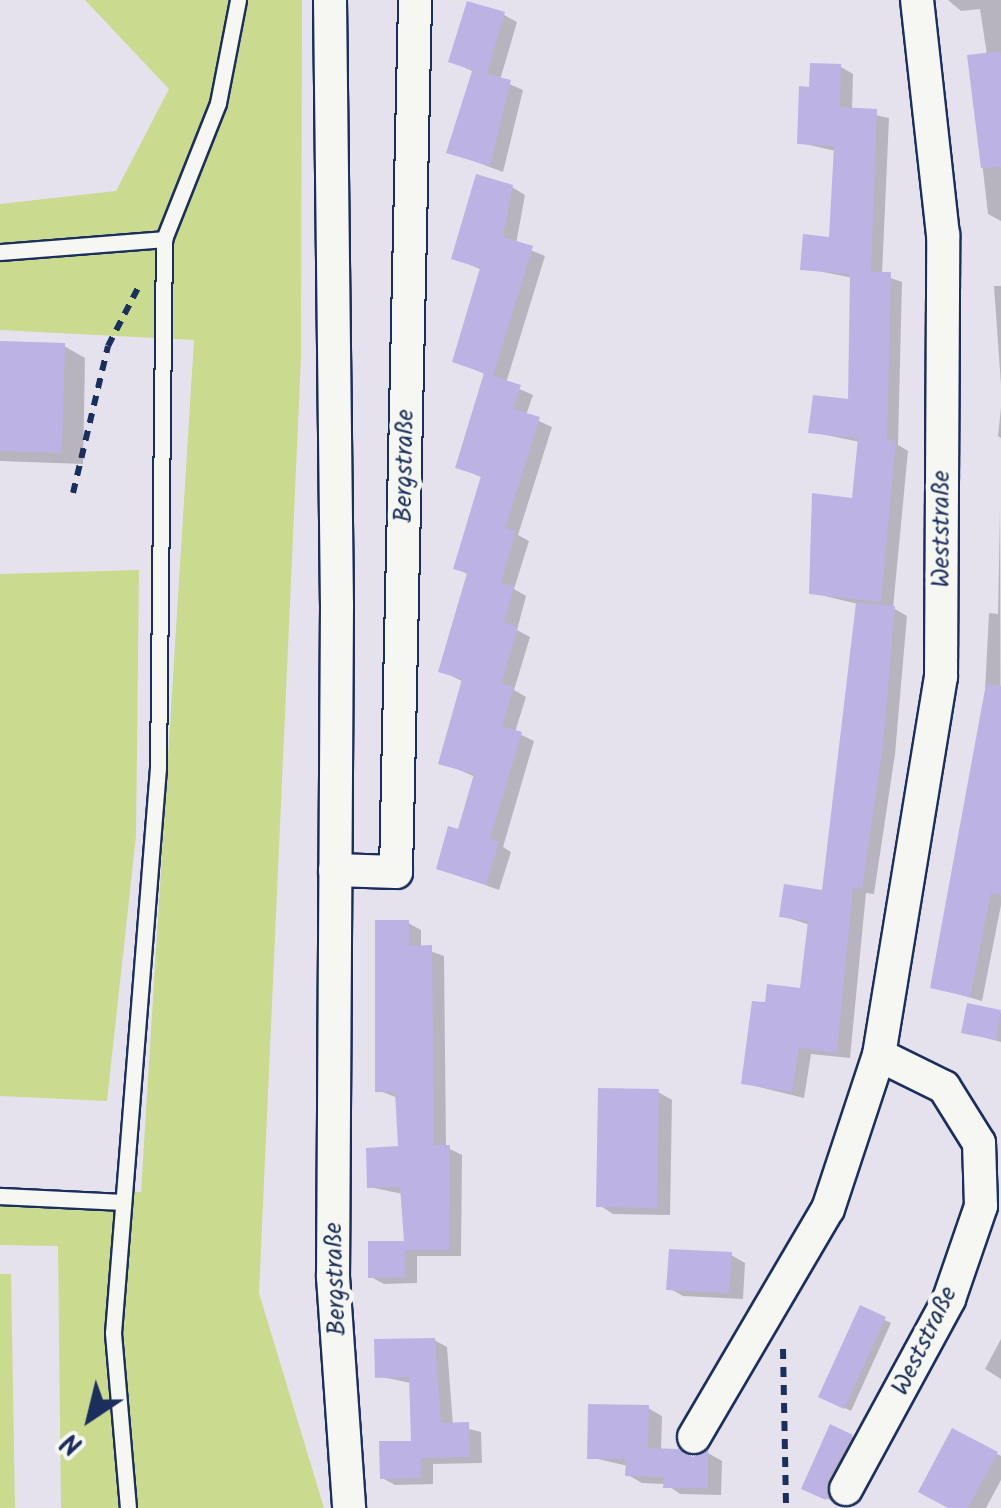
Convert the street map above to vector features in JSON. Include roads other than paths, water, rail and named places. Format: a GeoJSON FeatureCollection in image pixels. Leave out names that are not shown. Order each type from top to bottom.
{"type":"FeatureCollection","features":[{"type":"Feature","properties":{"kind":"street","name":"Bergstraße"},"geometry":{"type":"LineString","coordinates":[[330,0],[333,1276],[349,1508]]}},
{"type":"Feature","properties":{"kind":"street","name":"Bergstraße"},"geometry":{"type":"LineString","coordinates":[[335,870],[396,872],[415,0]]}},
{"type":"Feature","properties":{"kind":"street","name":"Weststraße"},"geometry":{"type":"LineString","coordinates":[[694,1437],[828,1209],[879,1055],[942,677],[943,235],[917,0]]}},
{"type":"Feature","properties":{"kind":"street","name":"Weststraße"},"geometry":{"type":"LineString","coordinates":[[846,1488],[950,1299],[981,1206],[979,1142],[944,1088],[879,1055]]}},
{"type":"Feature","properties":{"kind":"lane"},"geometry":{"type":"LineString","coordinates":[[128,1508],[113,1333],[158,768],[164,239],[218,103],[238,0]]}},
{"type":"Feature","properties":{"kind":"lane"},"geometry":{"type":"LineString","coordinates":[[0,252],[164,239]]}},
{"type":"Feature","properties":{"kind":"lane"},"geometry":{"type":"LineString","coordinates":[[0,1196],[121,1202]]}}]}
